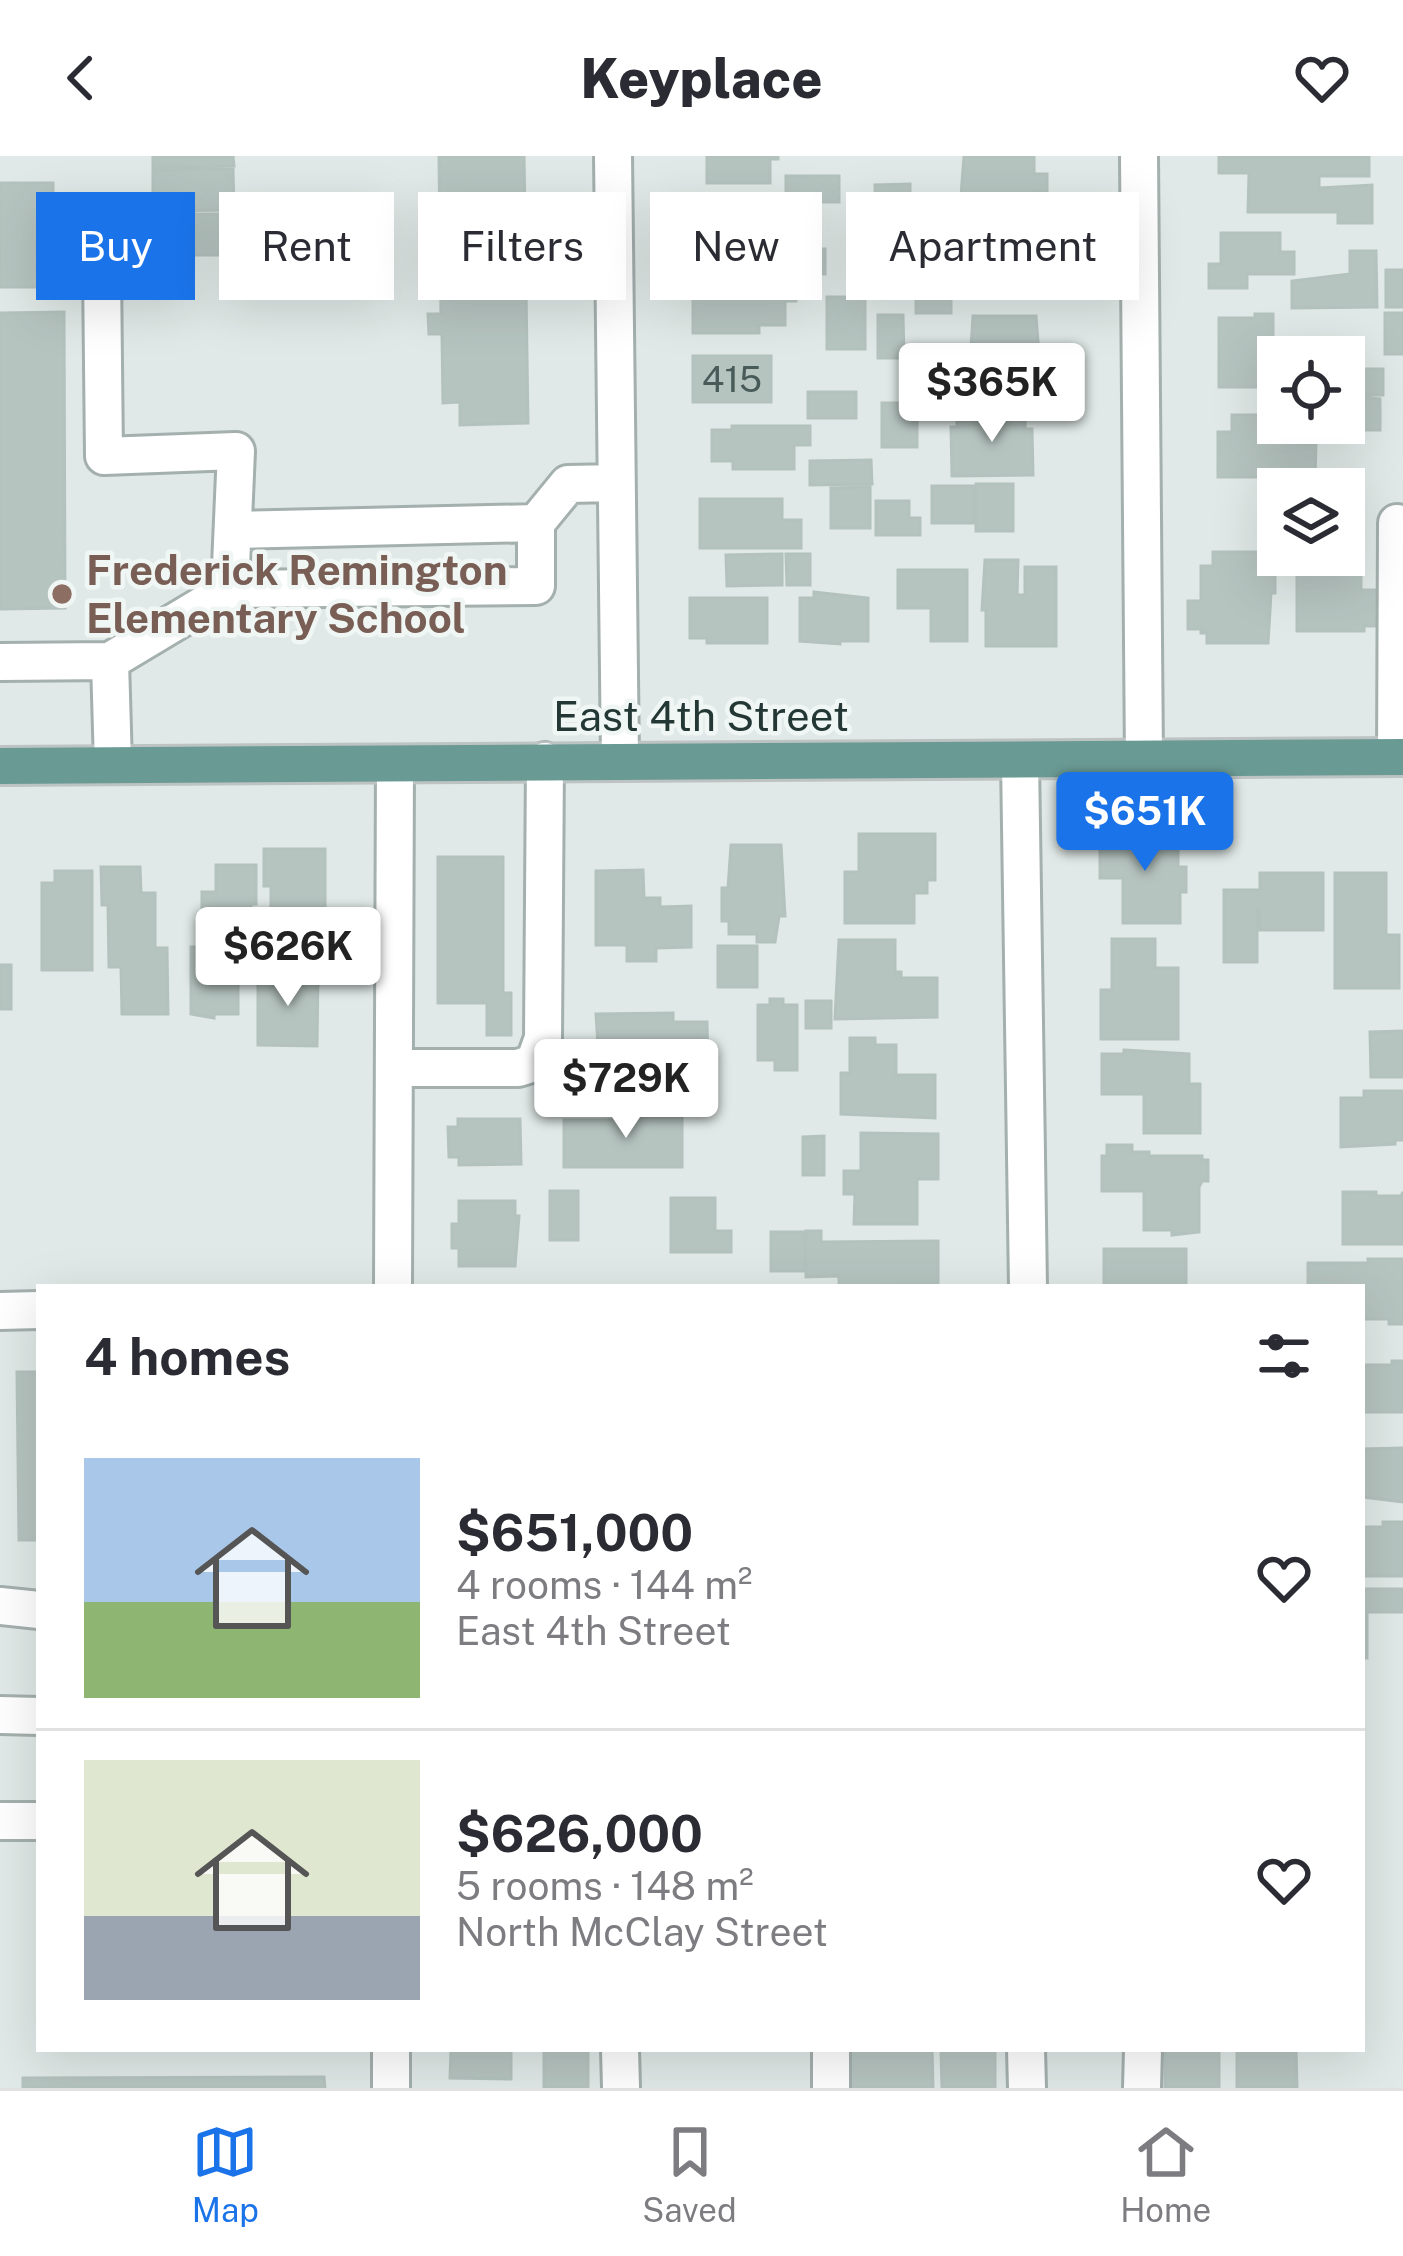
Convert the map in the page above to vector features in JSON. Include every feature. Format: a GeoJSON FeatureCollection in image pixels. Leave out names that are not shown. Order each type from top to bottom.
{"type":"FeatureCollection","features":[{"type":"Feature","properties":{"kind":"main road","name":"East 4th Street"},"geometry":{"type":"LineString","coordinates":[[0,766],[1400,758]]}},
{"type":"Feature","properties":{"kind":"street"},"geometry":{"type":"LineString","coordinates":[[613,156],[620,760]]}},
{"type":"Feature","properties":{"kind":"street"},"geometry":{"type":"LineString","coordinates":[[1139,156],[1144,760]]}},
{"type":"Feature","properties":{"kind":"street"},"geometry":{"type":"LineString","coordinates":[[102,300],[104,456],[236,451],[230,589]]}},
{"type":"Feature","properties":{"kind":"street"},"geometry":{"type":"LineString","coordinates":[[0,662],[110,661],[230,589],[536,586],[536,523],[568,484],[616,483]]}},
{"type":"Feature","properties":{"kind":"street"},"geometry":{"type":"LineString","coordinates":[[235,530],[536,523]]}},
{"type":"Feature","properties":{"kind":"street"},"geometry":{"type":"LineString","coordinates":[[1397,523],[1400,758]]}},
{"type":"Feature","properties":{"kind":"street"},"geometry":{"type":"LineString","coordinates":[[110,661],[113,766]]}},
{"type":"Feature","properties":{"kind":"street"},"geometry":{"type":"LineString","coordinates":[[1020,760],[1028,1284]]}},
{"type":"Feature","properties":{"kind":"street"},"geometry":{"type":"LineString","coordinates":[[394,1068],[518,1068],[534,1063],[540,1054],[545,996],[545,761]]}},
{"type":"Feature","properties":{"kind":"street"},"geometry":{"type":"LineString","coordinates":[[393,1284],[395,764]]}},
{"type":"Feature","properties":{"kind":"street"},"geometry":{"type":"LineString","coordinates":[[0,1311],[36,1310]]}},
{"type":"Feature","properties":{"kind":"street"},"geometry":{"type":"LineString","coordinates":[[0,1606],[36,1610]]}},
{"type":"Feature","properties":{"kind":"street"},"geometry":{"type":"LineString","coordinates":[[0,1715],[36,1716]]}},
{"type":"Feature","properties":{"kind":"street"},"geometry":{"type":"LineString","coordinates":[[0,1821],[36,1821]]}},
{"type":"Feature","properties":{"kind":"street"},"geometry":{"type":"LineString","coordinates":[[391,2052],[391,2088]]}},
{"type":"Feature","properties":{"kind":"street"},"geometry":{"type":"LineString","coordinates":[[620,2052],[621,2088]]}},
{"type":"Feature","properties":{"kind":"street"},"geometry":{"type":"LineString","coordinates":[[831,2052],[831,2088]]}},
{"type":"Feature","properties":{"kind":"street"},"geometry":{"type":"LineString","coordinates":[[1026,2052],[1027,2088]]}},
{"type":"Feature","properties":{"kind":"street"},"geometry":{"type":"LineString","coordinates":[[1142,2052],[1142,2088]]}},
{"type":"Feature","properties":{"kind":"building"},"geometry":{"type":"Polygon","coordinates":[[[153,156],[233,156],[234,166],[153,167],[153,156]]]}},
{"type":"Feature","properties":{"kind":"building"},"geometry":{"type":"Polygon","coordinates":[[[439,156],[524,156],[525,192],[439,192],[439,156]]]}},
{"type":"Feature","properties":{"kind":"building"},"geometry":{"type":"Polygon","coordinates":[[[707,156],[778,159],[770,159],[770,183],[707,183],[707,156]]]}},
{"type":"Feature","properties":{"kind":"building"},"geometry":{"type":"Polygon","coordinates":[[[964,156],[1034,156],[1034,174],[1047,174],[1047,191],[961,192],[964,156]]]}},
{"type":"Feature","properties":{"kind":"building"},"geometry":{"type":"Polygon","coordinates":[[[1219,156],[1369,156],[1369,176],[1319,176],[1319,188],[1372,185],[1372,223],[1338,223],[1338,212],[1248,212],[1249,173],[1219,173],[1219,156]]]}},
{"type":"Feature","properties":{"kind":"building"},"geometry":{"type":"Polygon","coordinates":[[[233,169],[234,192],[219,192],[219,210],[195,210],[195,192],[153,192],[153,170],[233,169]]]}},
{"type":"Feature","properties":{"kind":"building"},"geometry":{"type":"Polygon","coordinates":[[[786,176],[839,176],[839,202],[822,202],[822,192],[786,192],[786,176]]]}},
{"type":"Feature","properties":{"kind":"building"},"geometry":{"type":"Polygon","coordinates":[[[0,183],[53,183],[53,192],[36,192],[36,287],[0,287],[0,183]]]}},
{"type":"Feature","properties":{"kind":"building"},"geometry":{"type":"Polygon","coordinates":[[[910,184],[910,192],[875,192],[875,185],[910,184]]]}},
{"type":"Feature","properties":{"kind":"building"},"geometry":{"type":"Polygon","coordinates":[[[195,214],[219,214],[219,255],[195,255],[195,214]]]}},
{"type":"Feature","properties":{"kind":"building"},"geometry":{"type":"Polygon","coordinates":[[[1221,233],[1280,233],[1280,252],[1294,252],[1294,274],[1247,274],[1247,288],[1209,288],[1209,264],[1221,264],[1221,233]]]}},
{"type":"Feature","properties":{"kind":"building"},"geometry":{"type":"Polygon","coordinates":[[[1350,251],[1376,251],[1377,307],[1292,308],[1292,281],[1350,274],[1350,251]]]}},
{"type":"Feature","properties":{"kind":"building"},"geometry":{"type":"Polygon","coordinates":[[[1386,270],[1403,270],[1403,307],[1386,307],[1386,270]]]}},
{"type":"Feature","properties":{"kind":"building"},"geometry":{"type":"Polygon","coordinates":[[[827,297],[865,300],[865,349],[827,349],[827,297]]]}},
{"type":"Feature","properties":{"kind":"building"},"geometry":{"type":"Polygon","coordinates":[[[441,300],[526,300],[528,423],[460,425],[460,402],[443,403],[442,334],[429,334],[428,314],[441,314],[441,300]]]}},
{"type":"Feature","properties":{"kind":"building"},"geometry":{"type":"Polygon","coordinates":[[[693,300],[796,300],[785,301],[785,325],[759,325],[759,333],[693,333],[693,300]]]}},
{"type":"Feature","properties":{"kind":"building"},"geometry":{"type":"Polygon","coordinates":[[[916,300],[951,300],[951,313],[916,313],[916,300]]]}},
{"type":"Feature","properties":{"kind":"building"},"geometry":{"type":"Polygon","coordinates":[[[64,312],[65,608],[0,609],[0,313],[64,312]]]}},
{"type":"Feature","properties":{"kind":"building"},"geometry":{"type":"Polygon","coordinates":[[[1385,313],[1403,313],[1403,354],[1385,354],[1385,313]]]}},
{"type":"Feature","properties":{"kind":"building"},"geometry":{"type":"Polygon","coordinates":[[[1255,314],[1273,314],[1273,336],[1257,336],[1257,387],[1219,387],[1219,318],[1255,318],[1255,314]]]}},
{"type":"Feature","properties":{"kind":"building"},"geometry":{"type":"Polygon","coordinates":[[[878,315],[903,315],[904,358],[878,358],[878,315]]]}},
{"type":"Feature","properties":{"kind":"building"},"geometry":{"type":"Polygon","coordinates":[[[973,316],[1036,316],[1041,380],[969,380],[973,316]]]}},
{"type":"Feature","properties":{"kind":"building"},"geometry":{"type":"Polygon","coordinates":[[[693,356],[771,356],[771,402],[693,402],[693,356]]]}},
{"type":"Feature","properties":{"kind":"building"},"geometry":{"type":"Polygon","coordinates":[[[1365,369],[1383,369],[1383,395],[1365,395],[1365,369]]]}},
{"type":"Feature","properties":{"kind":"building"},"geometry":{"type":"Polygon","coordinates":[[[808,392],[856,392],[856,418],[808,418],[808,392]]]}},
{"type":"Feature","properties":{"kind":"building"},"geometry":{"type":"Polygon","coordinates":[[[1365,398],[1380,399],[1380,430],[1365,430],[1365,398]]]}},
{"type":"Feature","properties":{"kind":"building"},"geometry":{"type":"Polygon","coordinates":[[[882,403],[917,403],[917,447],[882,447],[882,403]]]}},
{"type":"Feature","properties":{"kind":"building"},"geometry":{"type":"Polygon","coordinates":[[[1025,412],[1025,429],[1032,429],[1033,475],[952,476],[951,427],[957,427],[957,413],[1025,412]]]}},
{"type":"Feature","properties":{"kind":"building"},"geometry":{"type":"Polygon","coordinates":[[[1232,415],[1257,415],[1257,444],[1316,445],[1315,468],[1257,468],[1257,477],[1218,477],[1218,432],[1232,432],[1232,415]]]}},
{"type":"Feature","properties":{"kind":"building"},"geometry":{"type":"Polygon","coordinates":[[[732,426],[810,426],[810,445],[794,445],[794,469],[733,469],[733,461],[712,461],[712,430],[732,430],[732,426]]]}},
{"type":"Feature","properties":{"kind":"building"},"geometry":{"type":"Polygon","coordinates":[[[871,460],[872,484],[810,485],[810,461],[871,460]]]}},
{"type":"Feature","properties":{"kind":"building"},"geometry":{"type":"Polygon","coordinates":[[[976,484],[1013,484],[1013,531],[976,531],[976,484]]]}},
{"type":"Feature","properties":{"kind":"building"},"geometry":{"type":"Polygon","coordinates":[[[932,486],[973,486],[973,523],[932,523],[932,486]]]}},
{"type":"Feature","properties":{"kind":"building"},"geometry":{"type":"Polygon","coordinates":[[[870,487],[870,528],[831,528],[831,488],[870,487]]]}},
{"type":"Feature","properties":{"kind":"building"},"geometry":{"type":"Polygon","coordinates":[[[700,499],[782,499],[782,520],[801,520],[801,548],[700,548],[700,499]]]}},
{"type":"Feature","properties":{"kind":"building"},"geometry":{"type":"Polygon","coordinates":[[[876,501],[909,501],[909,518],[920,518],[920,535],[876,535],[876,501]]]}},
{"type":"Feature","properties":{"kind":"building"},"geometry":{"type":"Polygon","coordinates":[[[1213,552],[1257,552],[1257,576],[1275,576],[1268,643],[1207,643],[1207,633],[1188,629],[1188,601],[1201,601],[1201,566],[1213,566],[1213,552]]]}},
{"type":"Feature","properties":{"kind":"building"},"geometry":{"type":"Polygon","coordinates":[[[782,554],[782,585],[727,586],[726,555],[782,554]]]}},
{"type":"Feature","properties":{"kind":"building"},"geometry":{"type":"Polygon","coordinates":[[[786,554],[810,554],[810,585],[787,585],[786,554]]]}},
{"type":"Feature","properties":{"kind":"building"},"geometry":{"type":"Polygon","coordinates":[[[985,560],[1018,560],[1017,595],[1025,595],[1025,567],[1056,567],[1056,646],[986,646],[985,560]]]}},
{"type":"Feature","properties":{"kind":"building"},"geometry":{"type":"Polygon","coordinates":[[[898,570],[967,570],[967,641],[931,641],[931,608],[898,608],[898,570]]]}},
{"type":"Feature","properties":{"kind":"building"},"geometry":{"type":"Polygon","coordinates":[[[1297,576],[1361,576],[1361,590],[1380,590],[1380,626],[1364,626],[1364,631],[1297,631],[1297,576]]]}},
{"type":"Feature","properties":{"kind":"building"},"geometry":{"type":"Polygon","coordinates":[[[814,592],[868,598],[868,641],[800,641],[800,598],[814,598],[814,592]]]}},
{"type":"Feature","properties":{"kind":"building"},"geometry":{"type":"Polygon","coordinates":[[[690,598],[767,598],[767,643],[707,643],[707,638],[690,638],[690,598]]]}},
{"type":"Feature","properties":{"kind":"building"},"geometry":{"type":"Polygon","coordinates":[[[1100,831],[1178,831],[1178,867],[1186,867],[1180,923],[1123,923],[1123,878],[1100,878],[1100,831]]]}},
{"type":"Feature","properties":{"kind":"building"},"geometry":{"type":"Polygon","coordinates":[[[859,834],[935,834],[935,880],[927,880],[927,893],[914,893],[914,923],[845,923],[845,872],[859,872],[859,834]]]}},
{"type":"Feature","properties":{"kind":"building"},"geometry":{"type":"Polygon","coordinates":[[[731,845],[781,845],[785,916],[779,916],[775,942],[757,942],[757,934],[729,934],[729,921],[722,921],[722,888],[728,888],[731,845]]]}},
{"type":"Feature","properties":{"kind":"building"},"geometry":{"type":"Polygon","coordinates":[[[264,849],[325,849],[325,929],[271,926],[271,886],[264,886],[264,849]]]}},
{"type":"Feature","properties":{"kind":"building"},"geometry":{"type":"Polygon","coordinates":[[[438,857],[503,857],[503,993],[511,993],[511,1035],[487,1035],[487,1003],[438,1003],[438,857]]]}},
{"type":"Feature","properties":{"kind":"building"},"geometry":{"type":"Polygon","coordinates":[[[216,865],[256,865],[256,904],[251,904],[250,963],[238,963],[238,1014],[214,1014],[214,1018],[191,1014],[191,947],[202,947],[202,892],[216,892],[216,865]]]}},
{"type":"Feature","properties":{"kind":"building"},"geometry":{"type":"Polygon","coordinates":[[[101,867],[140,867],[141,893],[155,893],[155,948],[167,948],[168,1014],[122,1014],[121,967],[109,967],[108,905],[102,905],[101,867]]]}},
{"type":"Feature","properties":{"kind":"building"},"geometry":{"type":"Polygon","coordinates":[[[643,870],[644,898],[660,898],[660,907],[691,906],[691,947],[656,948],[656,961],[627,961],[627,945],[596,945],[596,871],[643,870]]]}},
{"type":"Feature","properties":{"kind":"building"},"geometry":{"type":"Polygon","coordinates":[[[55,871],[92,871],[92,970],[42,970],[42,883],[55,883],[55,871]]]}},
{"type":"Feature","properties":{"kind":"building"},"geometry":{"type":"Polygon","coordinates":[[[1260,873],[1323,873],[1323,930],[1260,930],[1257,910],[1257,962],[1224,962],[1224,890],[1260,890],[1260,873]]]}},
{"type":"Feature","properties":{"kind":"building"},"geometry":{"type":"Polygon","coordinates":[[[1335,873],[1386,873],[1386,935],[1399,935],[1399,988],[1335,988],[1335,873]]]}},
{"type":"Feature","properties":{"kind":"building"},"geometry":{"type":"Polygon","coordinates":[[[1112,939],[1155,939],[1155,968],[1178,968],[1178,1039],[1101,1039],[1101,990],[1112,990],[1112,939]]]}},
{"type":"Feature","properties":{"kind":"building"},"geometry":{"type":"Polygon","coordinates":[[[839,940],[895,940],[895,972],[901,972],[901,978],[937,978],[937,1017],[835,1019],[839,940]]]}},
{"type":"Feature","properties":{"kind":"building"},"geometry":{"type":"Polygon","coordinates":[[[718,946],[757,946],[757,987],[718,987],[718,946]]]}},
{"type":"Feature","properties":{"kind":"building"},"geometry":{"type":"Polygon","coordinates":[[[0,965],[11,965],[11,1009],[0,1009],[0,965]]]}},
{"type":"Feature","properties":{"kind":"building"},"geometry":{"type":"Polygon","coordinates":[[[258,973],[318,973],[317,1046],[258,1045],[258,973]]]}},
{"type":"Feature","properties":{"kind":"building"},"geometry":{"type":"Polygon","coordinates":[[[770,999],[797,1005],[797,1070],[775,1070],[775,1060],[758,1060],[758,1005],[770,1005],[770,999]]]}},
{"type":"Feature","properties":{"kind":"building"},"geometry":{"type":"Polygon","coordinates":[[[806,1001],[831,1001],[831,1028],[806,1028],[806,1001]]]}},
{"type":"Feature","properties":{"kind":"building"},"geometry":{"type":"Polygon","coordinates":[[[673,1013],[673,1022],[707,1022],[708,1069],[682,1069],[682,1076],[659,1076],[659,1070],[614,1070],[614,1078],[600,1078],[596,1014],[673,1013]]]}},
{"type":"Feature","properties":{"kind":"building"},"geometry":{"type":"Polygon","coordinates":[[[1403,1031],[1403,1077],[1371,1077],[1370,1032],[1403,1031]]]}},
{"type":"Feature","properties":{"kind":"building"},"geometry":{"type":"Polygon","coordinates":[[[850,1038],[875,1038],[875,1045],[896,1045],[896,1075],[935,1075],[935,1118],[841,1114],[841,1073],[850,1073],[850,1038]]]}},
{"type":"Feature","properties":{"kind":"building"},"geometry":{"type":"Polygon","coordinates":[[[1124,1050],[1189,1054],[1189,1084],[1200,1084],[1200,1133],[1144,1133],[1144,1094],[1102,1094],[1102,1054],[1124,1054],[1124,1050]]]}},
{"type":"Feature","properties":{"kind":"building"},"geometry":{"type":"Polygon","coordinates":[[[1364,1091],[1403,1091],[1403,1140],[1341,1147],[1341,1098],[1364,1098],[1364,1091]]]}},
{"type":"Feature","properties":{"kind":"building"},"geometry":{"type":"Polygon","coordinates":[[[633,1110],[682,1111],[682,1167],[564,1167],[564,1120],[623,1120],[623,1116],[633,1116],[633,1110]]]}},
{"type":"Feature","properties":{"kind":"building"},"geometry":{"type":"Polygon","coordinates":[[[458,1119],[520,1119],[521,1164],[459,1165],[459,1157],[449,1157],[448,1127],[458,1127],[458,1119]]]}},
{"type":"Feature","properties":{"kind":"building"},"geometry":{"type":"Polygon","coordinates":[[[861,1133],[938,1134],[938,1179],[917,1179],[917,1224],[854,1224],[855,1194],[844,1194],[844,1171],[861,1171],[861,1133]]]}},
{"type":"Feature","properties":{"kind":"building"},"geometry":{"type":"Polygon","coordinates":[[[824,1136],[824,1175],[803,1175],[803,1137],[824,1136]]]}},
{"type":"Feature","properties":{"kind":"building"},"geometry":{"type":"Polygon","coordinates":[[[1107,1145],[1132,1145],[1132,1152],[1149,1152],[1149,1156],[1208,1160],[1208,1181],[1199,1187],[1199,1232],[1172,1235],[1172,1230],[1144,1230],[1144,1191],[1102,1191],[1102,1156],[1107,1156],[1107,1145]]]}},
{"type":"Feature","properties":{"kind":"building"},"geometry":{"type":"Polygon","coordinates":[[[550,1191],[578,1191],[578,1240],[550,1240],[550,1191]]]}},
{"type":"Feature","properties":{"kind":"building"},"geometry":{"type":"Polygon","coordinates":[[[1343,1192],[1401,1196],[1403,1192],[1403,1244],[1343,1244],[1343,1192]]]}},
{"type":"Feature","properties":{"kind":"building"},"geometry":{"type":"Polygon","coordinates":[[[671,1198],[715,1198],[715,1231],[731,1231],[731,1252],[671,1252],[671,1198]]]}},
{"type":"Feature","properties":{"kind":"building"},"geometry":{"type":"Polygon","coordinates":[[[459,1201],[515,1201],[515,1216],[519,1216],[515,1266],[459,1266],[459,1248],[452,1248],[452,1224],[459,1224],[459,1201]]]}},
{"type":"Feature","properties":{"kind":"building"},"geometry":{"type":"Polygon","coordinates":[[[806,1231],[821,1231],[821,1242],[938,1241],[938,1283],[839,1284],[839,1276],[806,1277],[806,1231]]]}},
{"type":"Feature","properties":{"kind":"building"},"geometry":{"type":"Polygon","coordinates":[[[771,1232],[805,1232],[805,1271],[771,1271],[771,1232]]]}},
{"type":"Feature","properties":{"kind":"building"},"geometry":{"type":"Polygon","coordinates":[[[1104,1249],[1186,1249],[1186,1284],[1104,1284],[1104,1249]]]}},
{"type":"Feature","properties":{"kind":"building"},"geometry":{"type":"Polygon","coordinates":[[[1368,1259],[1403,1259],[1403,1324],[1365,1319],[1365,1284],[1308,1284],[1308,1263],[1368,1263],[1368,1259]]]}},
{"type":"Feature","properties":{"kind":"building"},"geometry":{"type":"Polygon","coordinates":[[[1392,1361],[1403,1361],[1403,1412],[1365,1412],[1365,1365],[1392,1365],[1392,1361]]]}},
{"type":"Feature","properties":{"kind":"building"},"geometry":{"type":"Polygon","coordinates":[[[17,1372],[36,1372],[36,1540],[19,1540],[17,1372]]]}},
{"type":"Feature","properties":{"kind":"building"},"geometry":{"type":"Polygon","coordinates":[[[1403,1448],[1403,1502],[1365,1497],[1365,1449],[1403,1448]]]}},
{"type":"Feature","properties":{"kind":"building"},"geometry":{"type":"Polygon","coordinates":[[[1383,1522],[1403,1522],[1403,1576],[1365,1576],[1365,1527],[1383,1527],[1383,1522]]]}},
{"type":"Feature","properties":{"kind":"building"},"geometry":{"type":"Polygon","coordinates":[[[1365,1589],[1403,1589],[1403,1612],[1367,1612],[1367,1658],[1365,1589]]]}},
{"type":"Feature","properties":{"kind":"building"},"geometry":{"type":"Polygon","coordinates":[[[451,2052],[511,2052],[511,2079],[450,2078],[451,2052]]]}},
{"type":"Feature","properties":{"kind":"building"},"geometry":{"type":"Polygon","coordinates":[[[544,2052],[588,2052],[588,2088],[544,2088],[544,2052]]]}},
{"type":"Feature","properties":{"kind":"building"},"geometry":{"type":"Polygon","coordinates":[[[844,2052],[932,2052],[933,2088],[844,2088],[844,2052]]]}},
{"type":"Feature","properties":{"kind":"building"},"geometry":{"type":"Polygon","coordinates":[[[941,2052],[995,2052],[995,2088],[942,2088],[941,2052]]]}},
{"type":"Feature","properties":{"kind":"building"},"geometry":{"type":"Polygon","coordinates":[[[1165,2052],[1219,2052],[1219,2088],[1165,2088],[1165,2052]]]}},
{"type":"Feature","properties":{"kind":"building"},"geometry":{"type":"Polygon","coordinates":[[[1237,2052],[1296,2052],[1297,2088],[1237,2088],[1237,2052]]]}},
{"type":"Feature","properties":{"kind":"building"},"geometry":{"type":"Polygon","coordinates":[[[324,2077],[325,2088],[23,2088],[23,2078],[324,2077]]]}},
{"type":"Feature","properties":{"kind":"place","name":"Frederick Remington Elementary School"},"geometry":{"type":"Point","coordinates":[62,594]}}]}
